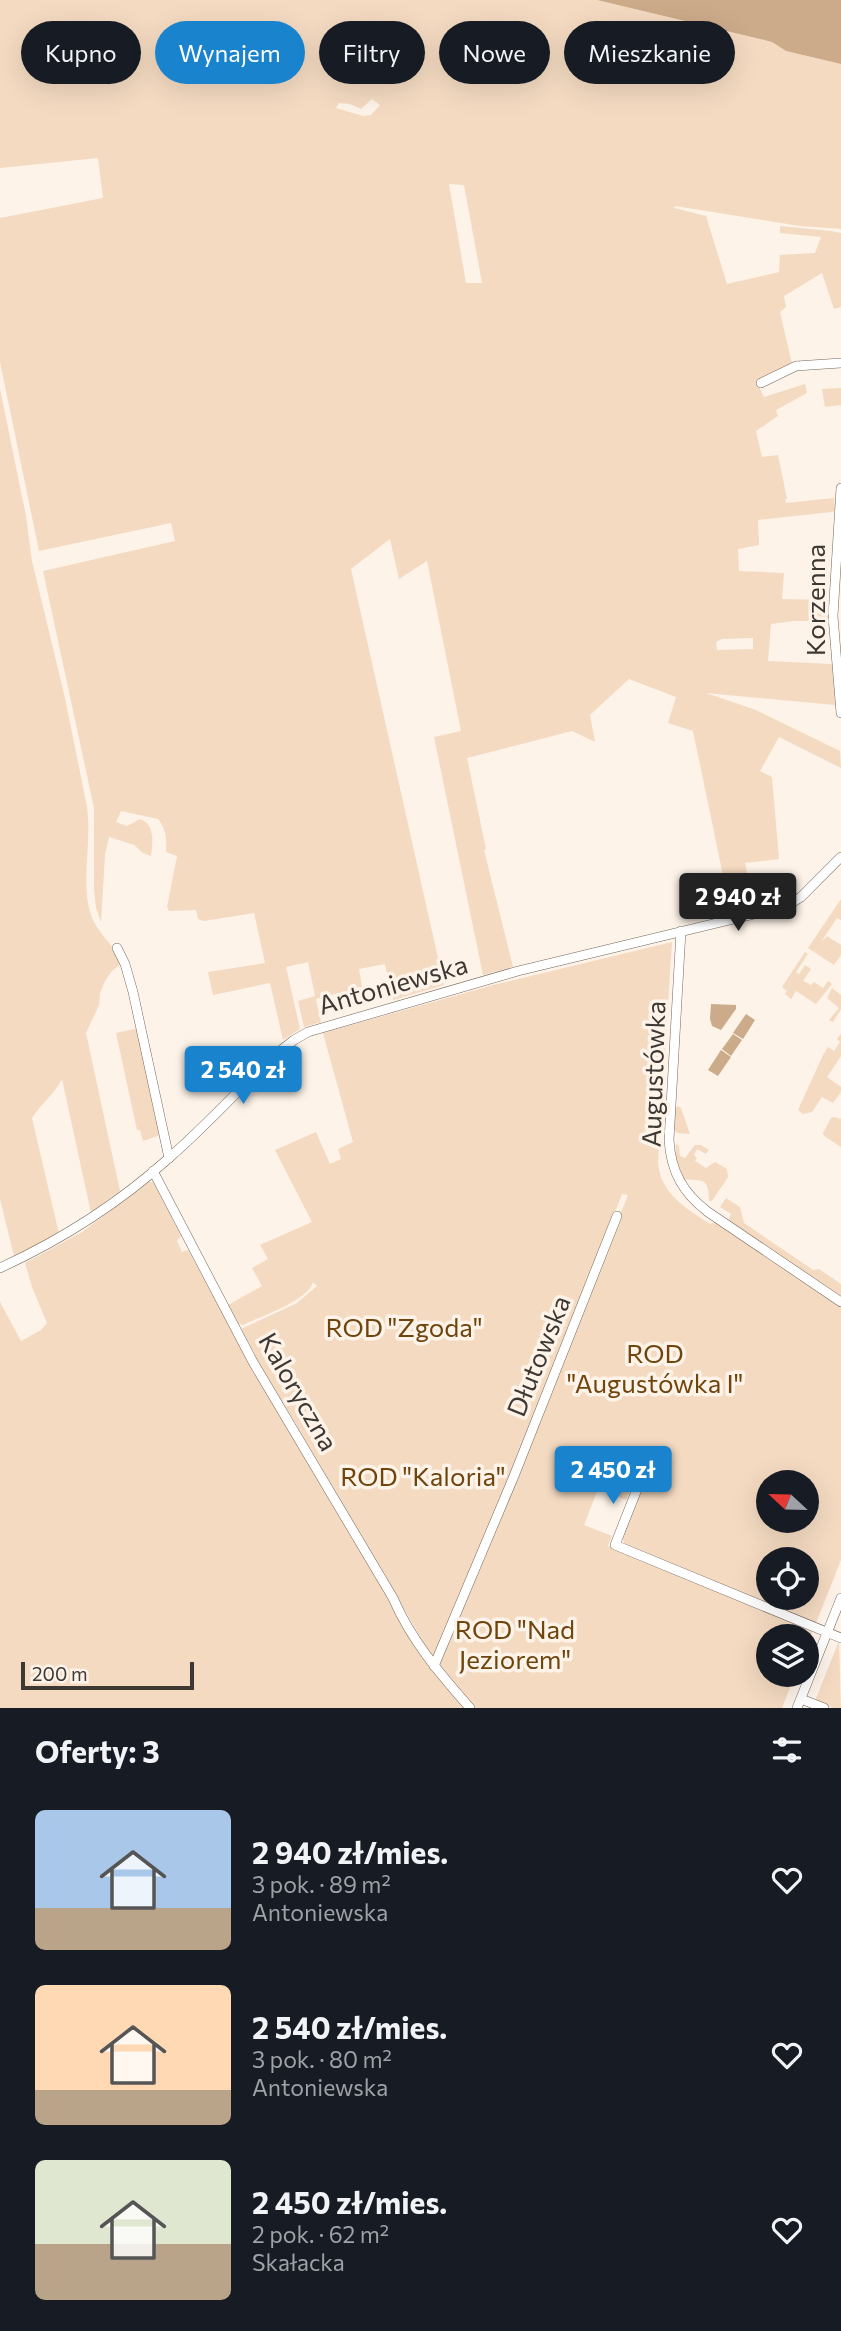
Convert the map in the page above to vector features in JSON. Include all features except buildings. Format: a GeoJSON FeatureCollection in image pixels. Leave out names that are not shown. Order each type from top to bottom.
{"type":"FeatureCollection","features":[{"type":"Feature","properties":{"kind":"street"},"geometry":{"type":"LineString","coordinates":[[761,383],[796,366],[841,363]]}},
{"type":"Feature","properties":{"kind":"street","name":"Korzenna"},"geometry":{"type":"LineString","coordinates":[[841,488],[833,616],[841,713]]}},
{"type":"Feature","properties":{"kind":"street","name":"Antoniewska"},"geometry":{"type":"LineString","coordinates":[[0,1268],[79,1227],[153,1171],[282,1049],[308,1032],[518,971],[787,906],[802,897],[841,857]]}},
{"type":"Feature","properties":{"kind":"street","name":"Augustówka"},"geometry":{"type":"LineString","coordinates":[[681,931],[669,1140],[671,1160],[677,1177],[685,1192],[703,1209],[841,1302]]}},
{"type":"Feature","properties":{"kind":"street"},"geometry":{"type":"LineString","coordinates":[[117,948],[133,992],[169,1158]]}},
{"type":"Feature","properties":{"kind":"street","name":"Kaloryczna"},"geometry":{"type":"LineString","coordinates":[[153,1171],[253,1362],[393,1598],[410,1634],[434,1667],[470,1708]]}},
{"type":"Feature","properties":{"kind":"street","name":"Dłutowska"},"geometry":{"type":"LineString","coordinates":[[434,1667],[514,1476],[617,1216]]}},
{"type":"Feature","properties":{"kind":"street"},"geometry":{"type":"LineString","coordinates":[[642,1474],[615,1544],[841,1638]]}},
{"type":"Feature","properties":{"kind":"street"},"geometry":{"type":"LineString","coordinates":[[824,1708],[799,1703],[841,1598]]}},
{"type":"Feature","properties":{"kind":"green space"},"geometry":{"type":"Polygon","coordinates":[[[0,0],[597,0],[684,21],[564,21],[564,84],[735,84],[735,33],[772,42],[786,51],[841,64],[841,229],[800,226],[675,206],[674,208],[706,216],[727,284],[779,272],[780,255],[815,253],[821,237],[780,233],[780,226],[841,233],[841,307],[834,309],[822,273],[784,296],[786,307],[780,312],[792,364],[756,381],[764,397],[805,384],[807,393],[776,410],[778,416],[756,431],[762,457],[778,455],[786,503],[834,498],[835,510],[758,520],[759,545],[738,549],[739,571],[784,573],[782,599],[829,600],[829,621],[771,624],[768,661],[832,664],[835,705],[706,693],[756,710],[840,751],[841,768],[779,737],[760,771],[772,777],[779,859],[745,863],[755,909],[731,914],[693,731],[668,723],[676,697],[629,679],[590,715],[595,742],[572,731],[467,758],[486,849],[484,850],[513,967],[483,975],[434,737],[461,731],[427,561],[399,579],[390,539],[351,569],[444,985],[393,1000],[385,964],[359,969],[362,987],[316,999],[321,1022],[304,1027],[298,1001],[315,996],[308,962],[286,967],[300,1029],[283,1040],[270,983],[213,995],[208,972],[265,963],[254,913],[204,921],[198,919],[196,910],[169,911],[167,907],[177,856],[166,852],[165,835],[158,819],[121,811],[116,822],[127,826],[140,819],[151,829],[151,856],[134,845],[109,837],[105,855],[101,922],[94,889],[94,808],[43,571],[175,541],[171,523],[39,551],[0,362],[0,218],[103,198],[98,158],[0,168],[0,0]],[[372,99],[361,109],[339,103],[336,108],[363,116],[371,115],[380,105],[372,99]],[[449,184],[466,283],[482,283],[464,185],[449,184]],[[753,638],[722,639],[716,642],[717,650],[753,649],[753,638]]]}},
{"type":"Feature","properties":{"kind":"green space"},"geometry":{"type":"Polygon","coordinates":[[[841,388],[841,405],[825,407],[822,389],[841,388]]]}},
{"type":"Feature","properties":{"kind":"green space"},"geometry":{"type":"Polygon","coordinates":[[[0,389],[26,516],[32,561],[65,698],[87,807],[87,900],[93,919],[122,963],[105,981],[99,1005],[86,1033],[120,1191],[91,1213],[62,1079],[32,1118],[59,1234],[14,1256],[0,1199],[0,389]]]}},
{"type":"Feature","properties":{"kind":"green space"},"geometry":{"type":"Polygon","coordinates":[[[841,899],[841,920],[837,918],[821,942],[827,936],[841,945],[841,955],[834,965],[808,948],[841,899]]]}},
{"type":"Feature","properties":{"kind":"green space"},"geometry":{"type":"Polygon","coordinates":[[[672,942],[658,1162],[660,1173],[669,1191],[692,1212],[710,1224],[715,1222],[841,1307],[841,1560],[816,1623],[784,1610],[819,1610],[819,1547],[756,1547],[756,1598],[625,1545],[622,1537],[648,1475],[617,1462],[616,1466],[637,1474],[626,1500],[598,1489],[584,1525],[612,1536],[608,1546],[756,1607],[756,1610],[764,1610],[798,1624],[756,1624],[756,1687],[790,1687],[782,1708],[474,1708],[438,1668],[505,1509],[504,1505],[628,1195],[622,1194],[529,1433],[435,1662],[292,1417],[265,1374],[259,1379],[391,1598],[410,1636],[425,1654],[427,1662],[469,1708],[0,1708],[0,1302],[21,1341],[41,1330],[47,1323],[25,1263],[82,1232],[149,1182],[153,1182],[181,1236],[177,1241],[182,1252],[188,1250],[219,1307],[222,1305],[250,1359],[255,1354],[241,1329],[297,1303],[317,1286],[313,1282],[309,1289],[293,1302],[243,1325],[238,1324],[228,1305],[262,1286],[252,1268],[268,1259],[260,1245],[312,1222],[275,1150],[316,1132],[330,1164],[341,1159],[338,1149],[353,1142],[323,1033],[493,985],[672,942]]]}},
{"type":"Feature","properties":{"kind":"green space"},"geometry":{"type":"Polygon","coordinates":[[[805,952],[808,954],[796,972],[799,974],[805,965],[811,969],[803,981],[811,985],[814,982],[823,988],[828,981],[832,984],[816,1004],[796,991],[791,999],[782,987],[805,952]]]}},
{"type":"Feature","properties":{"kind":"green space"},"geometry":{"type":"Polygon","coordinates":[[[832,988],[841,995],[841,1009],[833,1022],[829,1020],[839,1008],[827,998],[832,988]]]}},
{"type":"Feature","properties":{"kind":"green space"},"geometry":{"type":"Polygon","coordinates":[[[139,1028],[163,1134],[143,1141],[140,1130],[137,1130],[116,1033],[139,1028]]]}},
{"type":"Feature","properties":{"kind":"green space"},"geometry":{"type":"Polygon","coordinates":[[[841,1034],[841,1056],[827,1077],[841,1087],[841,1092],[833,1103],[822,1097],[812,1112],[803,1114],[798,1110],[823,1055],[828,1047],[834,1051],[840,1042],[837,1039],[841,1034]]]}},
{"type":"Feature","properties":{"kind":"green space"},"geometry":{"type":"Polygon","coordinates":[[[678,1106],[690,1134],[677,1133],[673,1127],[674,1110],[678,1106]]]}},
{"type":"Feature","properties":{"kind":"green space"},"geometry":{"type":"Polygon","coordinates":[[[834,1117],[841,1119],[841,1147],[823,1133],[834,1117]]]}},
{"type":"Feature","properties":{"kind":"green space"},"geometry":{"type":"Polygon","coordinates":[[[676,1144],[679,1146],[680,1156],[685,1158],[695,1145],[701,1145],[709,1150],[706,1154],[697,1149],[695,1161],[706,1168],[715,1162],[727,1169],[728,1177],[712,1201],[709,1201],[705,1183],[682,1179],[675,1158],[676,1144]]]}},
{"type":"Feature","properties":{"kind":"green space"},"geometry":{"type":"Polygon","coordinates":[[[726,1198],[740,1207],[744,1223],[813,1270],[819,1269],[841,1284],[841,1296],[728,1221],[731,1214],[720,1207],[726,1198]]]}},
{"type":"Feature","properties":{"kind":"green space"},"geometry":{"type":"Polygon","coordinates":[[[839,1641],[841,1708],[833,1708],[815,1701],[839,1641]]]}},
{"type":"Feature","properties":{"kind":"shaded area"},"geometry":{"type":"Polygon","coordinates":[[[597,0],[841,0],[841,64],[786,51],[772,42],[735,33],[735,21],[684,21],[597,0]]]}},
{"type":"Feature","properties":{"kind":"shaded area"},"geometry":{"type":"Polygon","coordinates":[[[711,1004],[736,1005],[721,1030],[712,1026],[711,1004]]]}},
{"type":"Feature","properties":{"kind":"shaded area"},"geometry":{"type":"Polygon","coordinates":[[[746,1014],[755,1020],[743,1039],[733,1033],[746,1014]]]}},
{"type":"Feature","properties":{"kind":"shaded area"},"geometry":{"type":"Polygon","coordinates":[[[733,1034],[742,1040],[731,1056],[722,1049],[733,1034]]]}},
{"type":"Feature","properties":{"kind":"shaded area"},"geometry":{"type":"Polygon","coordinates":[[[721,1050],[731,1057],[718,1076],[708,1070],[721,1050]]]}},
{"type":"Feature","properties":{"kind":"park label","name":"ROD \"Zgoda\""},"geometry":{"type":"Point","coordinates":[404,1328]}},
{"type":"Feature","properties":{"kind":"park label","name":"ROD \"Augustówka I\""},"geometry":{"type":"Point","coordinates":[655,1369]}},
{"type":"Feature","properties":{"kind":"park label","name":"ROD \"Kaloria\""},"geometry":{"type":"Point","coordinates":[423,1477]}},
{"type":"Feature","properties":{"kind":"park label","name":"ROD \"Nad Jeziorem\""},"geometry":{"type":"Point","coordinates":[515,1645]}}]}
